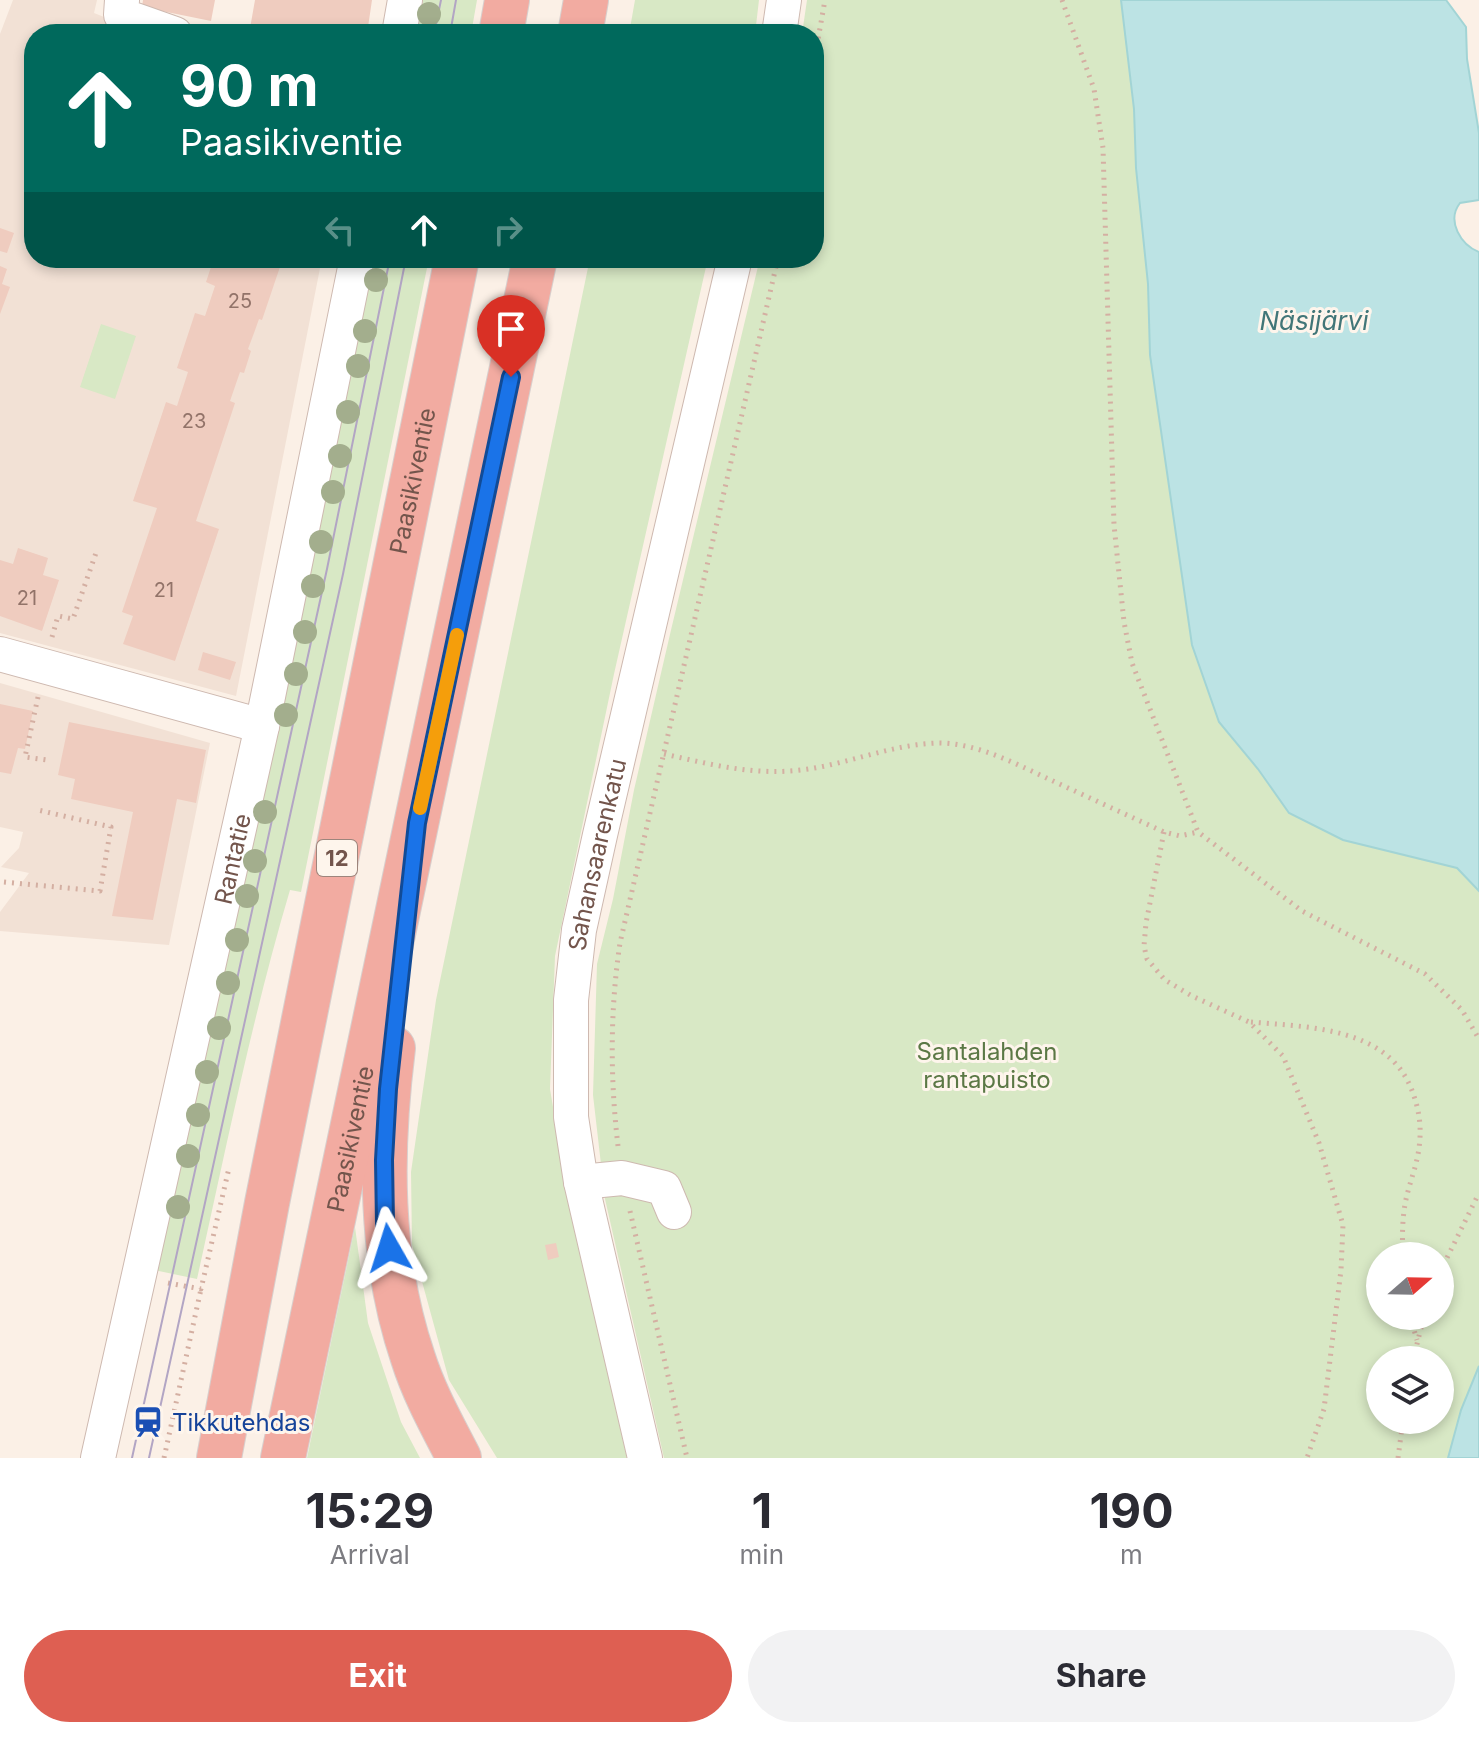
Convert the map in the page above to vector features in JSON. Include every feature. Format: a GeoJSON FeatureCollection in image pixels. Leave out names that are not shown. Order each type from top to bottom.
{"type":"FeatureCollection","features":[{"type":"Feature","properties":{"kind":"highway"},"geometry":{"type":"LineString","coordinates":[[503,24],[507,0]]}},
{"type":"Feature","properties":{"kind":"highway"},"geometry":{"type":"LineString","coordinates":[[582,24],[586,0]]}},
{"type":"Feature","properties":{"kind":"highway","name":"Paasikiventie"},"geometry":{"type":"LineString","coordinates":[[219,1458],[267,1203],[455,268]]}},
{"type":"Feature","properties":{"kind":"highway","name":"Paasikiventie"},"geometry":{"type":"LineString","coordinates":[[283,1458],[533,268]]}},
{"type":"Feature","properties":{"kind":"highway"},"geometry":{"type":"LineString","coordinates":[[417,823],[388,1089],[384,1160],[385,1224],[397,1297],[413,1358],[432,1406],[459,1458]]}},
{"type":"Feature","properties":{"kind":"street"},"geometry":{"type":"LineString","coordinates":[[401,24],[405,0]]}},
{"type":"Feature","properties":{"kind":"street"},"geometry":{"type":"LineString","coordinates":[[780,24],[784,0]]}},
{"type":"Feature","properties":{"kind":"street"},"geometry":{"type":"LineString","coordinates":[[121,8],[154,24]]}},
{"type":"Feature","properties":{"kind":"street","name":"Rantatie"},"geometry":{"type":"LineString","coordinates":[[98,1458],[262,726],[355,268]]}},
{"type":"Feature","properties":{"kind":"street","name":"Sahansaarenkatu"},"geometry":{"type":"LineString","coordinates":[[645,1458],[581,1182],[571,1117],[571,1000],[579,930],[733,268]]}},
{"type":"Feature","properties":{"kind":"street"},"geometry":{"type":"LineString","coordinates":[[0,654],[262,726]]}},
{"type":"Feature","properties":{"kind":"street"},"geometry":{"type":"LineString","coordinates":[[581,1182],[622,1178],[664,1188],[674,1212]]}},
{"type":"Feature","properties":{"kind":"path"},"geometry":{"type":"LineString","coordinates":[[821,24],[825,0]]}},
{"type":"Feature","properties":{"kind":"path"},"geometry":{"type":"LineString","coordinates":[[1062,0],[1094,89],[1103,148],[1114,525],[1124,622],[1132,663],[1198,832],[1302,911],[1425,974],[1462,1010],[1479,1039]]}},
{"type":"Feature","properties":{"kind":"path"},"geometry":{"type":"LineString","coordinates":[[687,1458],[622,1178],[613,1096],[614,987],[620,943],[776,268]]}},
{"type":"Feature","properties":{"kind":"path"},"geometry":{"type":"LineString","coordinates":[[53,635],[58,616],[73,619],[97,550]]}},
{"type":"Feature","properties":{"kind":"path"},"geometry":{"type":"LineString","coordinates":[[36,705],[25,757],[47,760]]}},
{"type":"Feature","properties":{"kind":"path"},"geometry":{"type":"LineString","coordinates":[[664,754],[740,770],[790,771],[840,763],[888,750],[939,743],[969,747],[1021,767],[1164,832],[1180,836],[1198,832]]}},
{"type":"Feature","properties":{"kind":"path"},"geometry":{"type":"LineString","coordinates":[[4,882],[100,891],[111,827],[38,810]]}},
{"type":"Feature","properties":{"kind":"path"},"geometry":{"type":"LineString","coordinates":[[1164,832],[1144,946],[1147,959],[1165,980],[1249,1022],[1335,1033],[1376,1046],[1392,1059],[1406,1077],[1418,1107],[1421,1133],[1419,1153],[1406,1197],[1404,1242]]}},
{"type":"Feature","properties":{"kind":"path"},"geometry":{"type":"LineString","coordinates":[[1249,1022],[1283,1056],[1319,1143],[1343,1225],[1341,1270],[1324,1409],[1307,1458]]}},
{"type":"Feature","properties":{"kind":"path"},"geometry":{"type":"LineString","coordinates":[[164,1458],[229,1168]]}},
{"type":"Feature","properties":{"kind":"path"},"geometry":{"type":"LineString","coordinates":[[1454,1244],[1479,1193]]}},
{"type":"Feature","properties":{"kind":"path"},"geometry":{"type":"LineString","coordinates":[[158,1281],[201,1289]]}},
{"type":"Feature","properties":{"kind":"path"},"geometry":{"type":"LineString","coordinates":[[1414,1330],[1418,1341]]}},
{"type":"Feature","properties":{"kind":"path"},"geometry":{"type":"LineString","coordinates":[[1417,1346],[1421,1330]]}},
{"type":"Feature","properties":{"kind":"path"},"geometry":{"type":"LineString","coordinates":[[1398,1458],[1401,1434]]}},
{"type":"Feature","properties":{"kind":"shaded area"},"geometry":{"type":"Polygon","coordinates":[[[13,0],[97,0],[94,13],[122,24],[24,24],[24,268],[320,268],[236,696],[0,633],[0,34],[13,0]]]}},
{"type":"Feature","properties":{"kind":"shaded area"},"geometry":{"type":"Polygon","coordinates":[[[0,683],[210,743],[169,945],[0,931],[0,912],[29,873],[1,867],[19,848],[23,832],[0,827],[0,683]]]}},
{"type":"Feature","properties":{"kind":"green space"},"geometry":{"type":"Polygon","coordinates":[[[423,0],[477,0],[473,24],[419,24],[423,0]]]}},
{"type":"Feature","properties":{"kind":"green space"},"geometry":{"type":"Polygon","coordinates":[[[635,0],[759,0],[756,24],[631,24],[635,0]]]}},
{"type":"Feature","properties":{"kind":"green space","name":"Santalahden rantapuisto"},"geometry":{"type":"Polygon","coordinates":[[[807,0],[1121,0],[1134,109],[1136,168],[1148,284],[1150,355],[1258,769],[1289,813],[1343,840],[1457,868],[1479,891],[1479,1366],[1461,1410],[1448,1458],[664,1458],[605,1199],[593,1095],[597,964],[634,790],[758,268],[824,268],[824,24],[803,24],[807,0]]]}},
{"type":"Feature","properties":{"kind":"green space"},"geometry":{"type":"Polygon","coordinates":[[[369,268],[427,268],[301,892],[290,890],[276,938],[197,1279],[154,1270],[369,268]]]}},
{"type":"Feature","properties":{"kind":"green space"},"geometry":{"type":"Polygon","coordinates":[[[588,268],[706,268],[614,674],[555,956],[550,1089],[570,1209],[627,1458],[497,1458],[449,1380],[412,1245],[411,1172],[436,1000],[588,268]]]}},
{"type":"Feature","properties":{"kind":"green space"},"geometry":{"type":"Polygon","coordinates":[[[101,324],[136,336],[115,399],[80,387],[101,324]]]}},
{"type":"Feature","properties":{"kind":"green space"},"geometry":{"type":"Polygon","coordinates":[[[355,1227],[368,1323],[401,1422],[420,1458],[307,1458],[355,1227]]]}},
{"type":"Feature","properties":{"kind":"water","name":"Näsijärvi"},"geometry":{"type":"Polygon","coordinates":[[[1121,0],[1446,0],[1466,27],[1467,59],[1479,133],[1479,200],[1460,203],[1455,225],[1466,244],[1479,252],[1479,891],[1457,868],[1343,840],[1289,813],[1219,722],[1192,645],[1150,355],[1148,284],[1136,168],[1134,109],[1121,0]]]}},
{"type":"Feature","properties":{"kind":"water"},"geometry":{"type":"Polygon","coordinates":[[[1479,1366],[1479,1458],[1448,1458],[1461,1410],[1479,1366]]]}},
{"type":"Feature","properties":{"kind":"building"},"geometry":{"type":"Polygon","coordinates":[[[143,0],[215,0],[211,21],[142,7],[143,0]]]}},
{"type":"Feature","properties":{"kind":"building"},"geometry":{"type":"Polygon","coordinates":[[[255,0],[372,0],[368,24],[251,24],[255,0]]]}},
{"type":"Feature","properties":{"kind":"building"},"geometry":{"type":"Polygon","coordinates":[[[0,228],[14,233],[7,253],[0,251],[0,228]]]}},
{"type":"Feature","properties":{"kind":"building"},"geometry":{"type":"Polygon","coordinates":[[[0,266],[7,269],[2,284],[10,287],[0,314],[0,266]]]}},
{"type":"Feature","properties":{"kind":"building"},"geometry":{"type":"Polygon","coordinates":[[[211,268],[280,268],[262,320],[259,319],[248,349],[251,351],[244,373],[240,372],[230,401],[235,403],[196,521],[219,529],[175,661],[123,644],[133,616],[122,612],[157,508],[133,501],[166,402],[177,406],[188,372],[177,368],[195,313],[205,316],[215,286],[206,282],[211,268]]]}},
{"type":"Feature","properties":{"kind":"building"},"geometry":{"type":"Polygon","coordinates":[[[18,548],[48,558],[43,575],[59,580],[42,631],[0,616],[0,560],[13,564],[18,548]]]}},
{"type":"Feature","properties":{"kind":"building"},"geometry":{"type":"Polygon","coordinates":[[[203,652],[236,662],[230,680],[198,670],[203,652]]]}},
{"type":"Feature","properties":{"kind":"building"},"geometry":{"type":"Polygon","coordinates":[[[0,704],[33,711],[25,749],[18,748],[11,774],[0,772],[0,704]]]}},
{"type":"Feature","properties":{"kind":"building"},"geometry":{"type":"Polygon","coordinates":[[[69,722],[206,750],[196,803],[177,799],[153,920],[112,916],[133,812],[71,799],[75,779],[58,775],[69,722]]]}},
{"type":"Feature","properties":{"kind":"building"},"geometry":{"type":"Polygon","coordinates":[[[556,1243],[559,1257],[548,1260],[545,1245],[556,1243]]]}},
{"type":"Feature","properties":{"kind":"tram line"},"geometry":{"type":"LineString","coordinates":[[436,24],[441,0]]}},
{"type":"Feature","properties":{"kind":"tram line"},"geometry":{"type":"LineString","coordinates":[[452,24],[456,0]]}},
{"type":"Feature","properties":{"kind":"tram line"},"geometry":{"type":"LineString","coordinates":[[132,1458],[327,569],[388,268]]}},
{"type":"Feature","properties":{"kind":"tram line"},"geometry":{"type":"LineString","coordinates":[[149,1458],[343,574],[404,268]]}},
{"type":"Feature","properties":{"kind":"slow traffic"},"geometry":{"type":"LineString","coordinates":[[420,808],[457,635]]}},
{"type":"Feature","properties":{"kind":"place","name":"Tikkutehdas"},"geometry":{"type":"Point","coordinates":[148,1422]}},
{"type":"Feature","properties":{"kind":"route"},"geometry":{"type":"LineString","coordinates":[[389,1248],[385,1224],[384,1160],[388,1089],[417,823],[511,377]]}}]}
